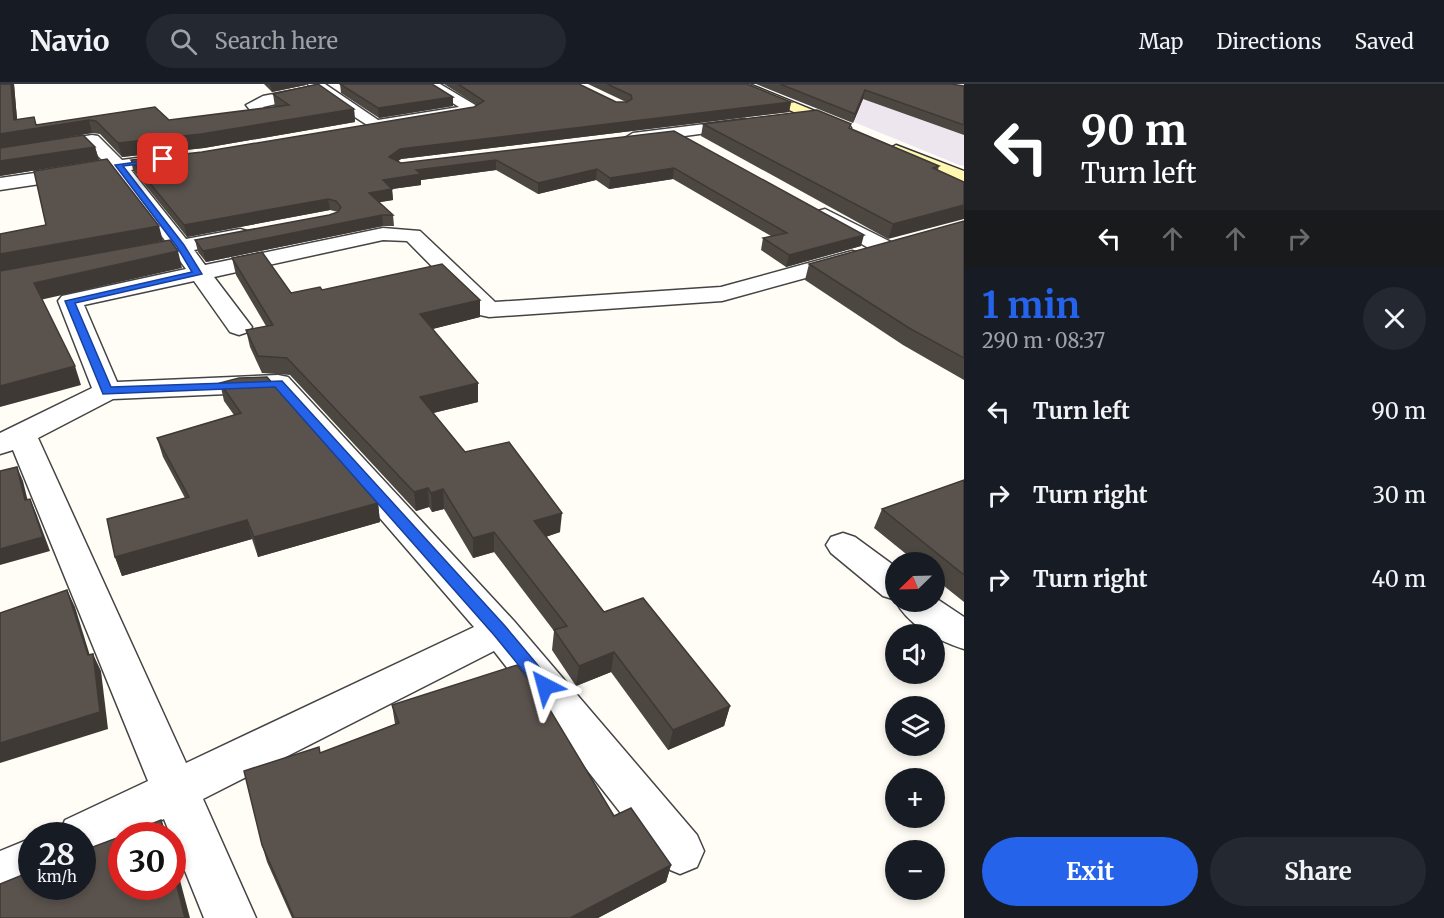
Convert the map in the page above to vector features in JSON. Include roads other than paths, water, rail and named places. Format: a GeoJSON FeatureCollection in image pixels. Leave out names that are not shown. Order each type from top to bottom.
{"type":"FeatureCollection","features":[{"type":"Feature","properties":{"kind":"main road"},"geometry":{"type":"LineString","coordinates":[[737,84],[854,132]]}},
{"type":"Feature","properties":{"kind":"main road"},"geometry":{"type":"LineString","coordinates":[[885,145],[962,176]]}},
{"type":"Feature","properties":{"kind":"street"},"geometry":{"type":"LineString","coordinates":[[352,129],[474,109],[430,84]]}},
{"type":"Feature","properties":{"kind":"street"},"geometry":{"type":"LineString","coordinates":[[319,86],[375,125]]}},
{"type":"Feature","properties":{"kind":"street"},"geometry":{"type":"LineString","coordinates":[[260,113],[254,105],[268,99],[319,86],[346,86]]}},
{"type":"Feature","properties":{"kind":"street"},"geometry":{"type":"LineString","coordinates":[[621,139],[813,116]]}},
{"type":"Feature","properties":{"kind":"street"},"geometry":{"type":"LineString","coordinates":[[675,132],[705,149]]}},
{"type":"Feature","properties":{"kind":"street"},"geometry":{"type":"LineString","coordinates":[[0,155],[92,140],[118,165],[181,246],[197,274],[238,327]]}},
{"type":"Feature","properties":{"kind":"street"},"geometry":{"type":"LineString","coordinates":[[0,184],[118,165],[193,156]]}},
{"type":"Feature","properties":{"kind":"street"},"geometry":{"type":"LineString","coordinates":[[107,391],[70,301],[383,234],[413,235],[489,310],[722,294],[898,245],[806,204]]}},
{"type":"Feature","properties":{"kind":"street"},"geometry":{"type":"LineString","coordinates":[[113,260],[261,231]]}},
{"type":"Feature","properties":{"kind":"street"},"geometry":{"type":"LineString","coordinates":[[230,918],[176,790],[10,440],[107,391],[278,383],[500,631],[680,851]]}},
{"type":"Feature","properties":{"kind":"street"},"geometry":{"type":"LineString","coordinates":[[843,545],[885,578]]}},
{"type":"Feature","properties":{"kind":"street"},"geometry":{"type":"LineString","coordinates":[[928,612],[945,625],[964,634]]}},
{"type":"Feature","properties":{"kind":"street"},"geometry":{"type":"LineString","coordinates":[[96,829],[500,631]]}},
{"type":"Feature","properties":{"kind":"street"},"geometry":{"type":"LineString","coordinates":[[0,876],[18,868]]}}]}
